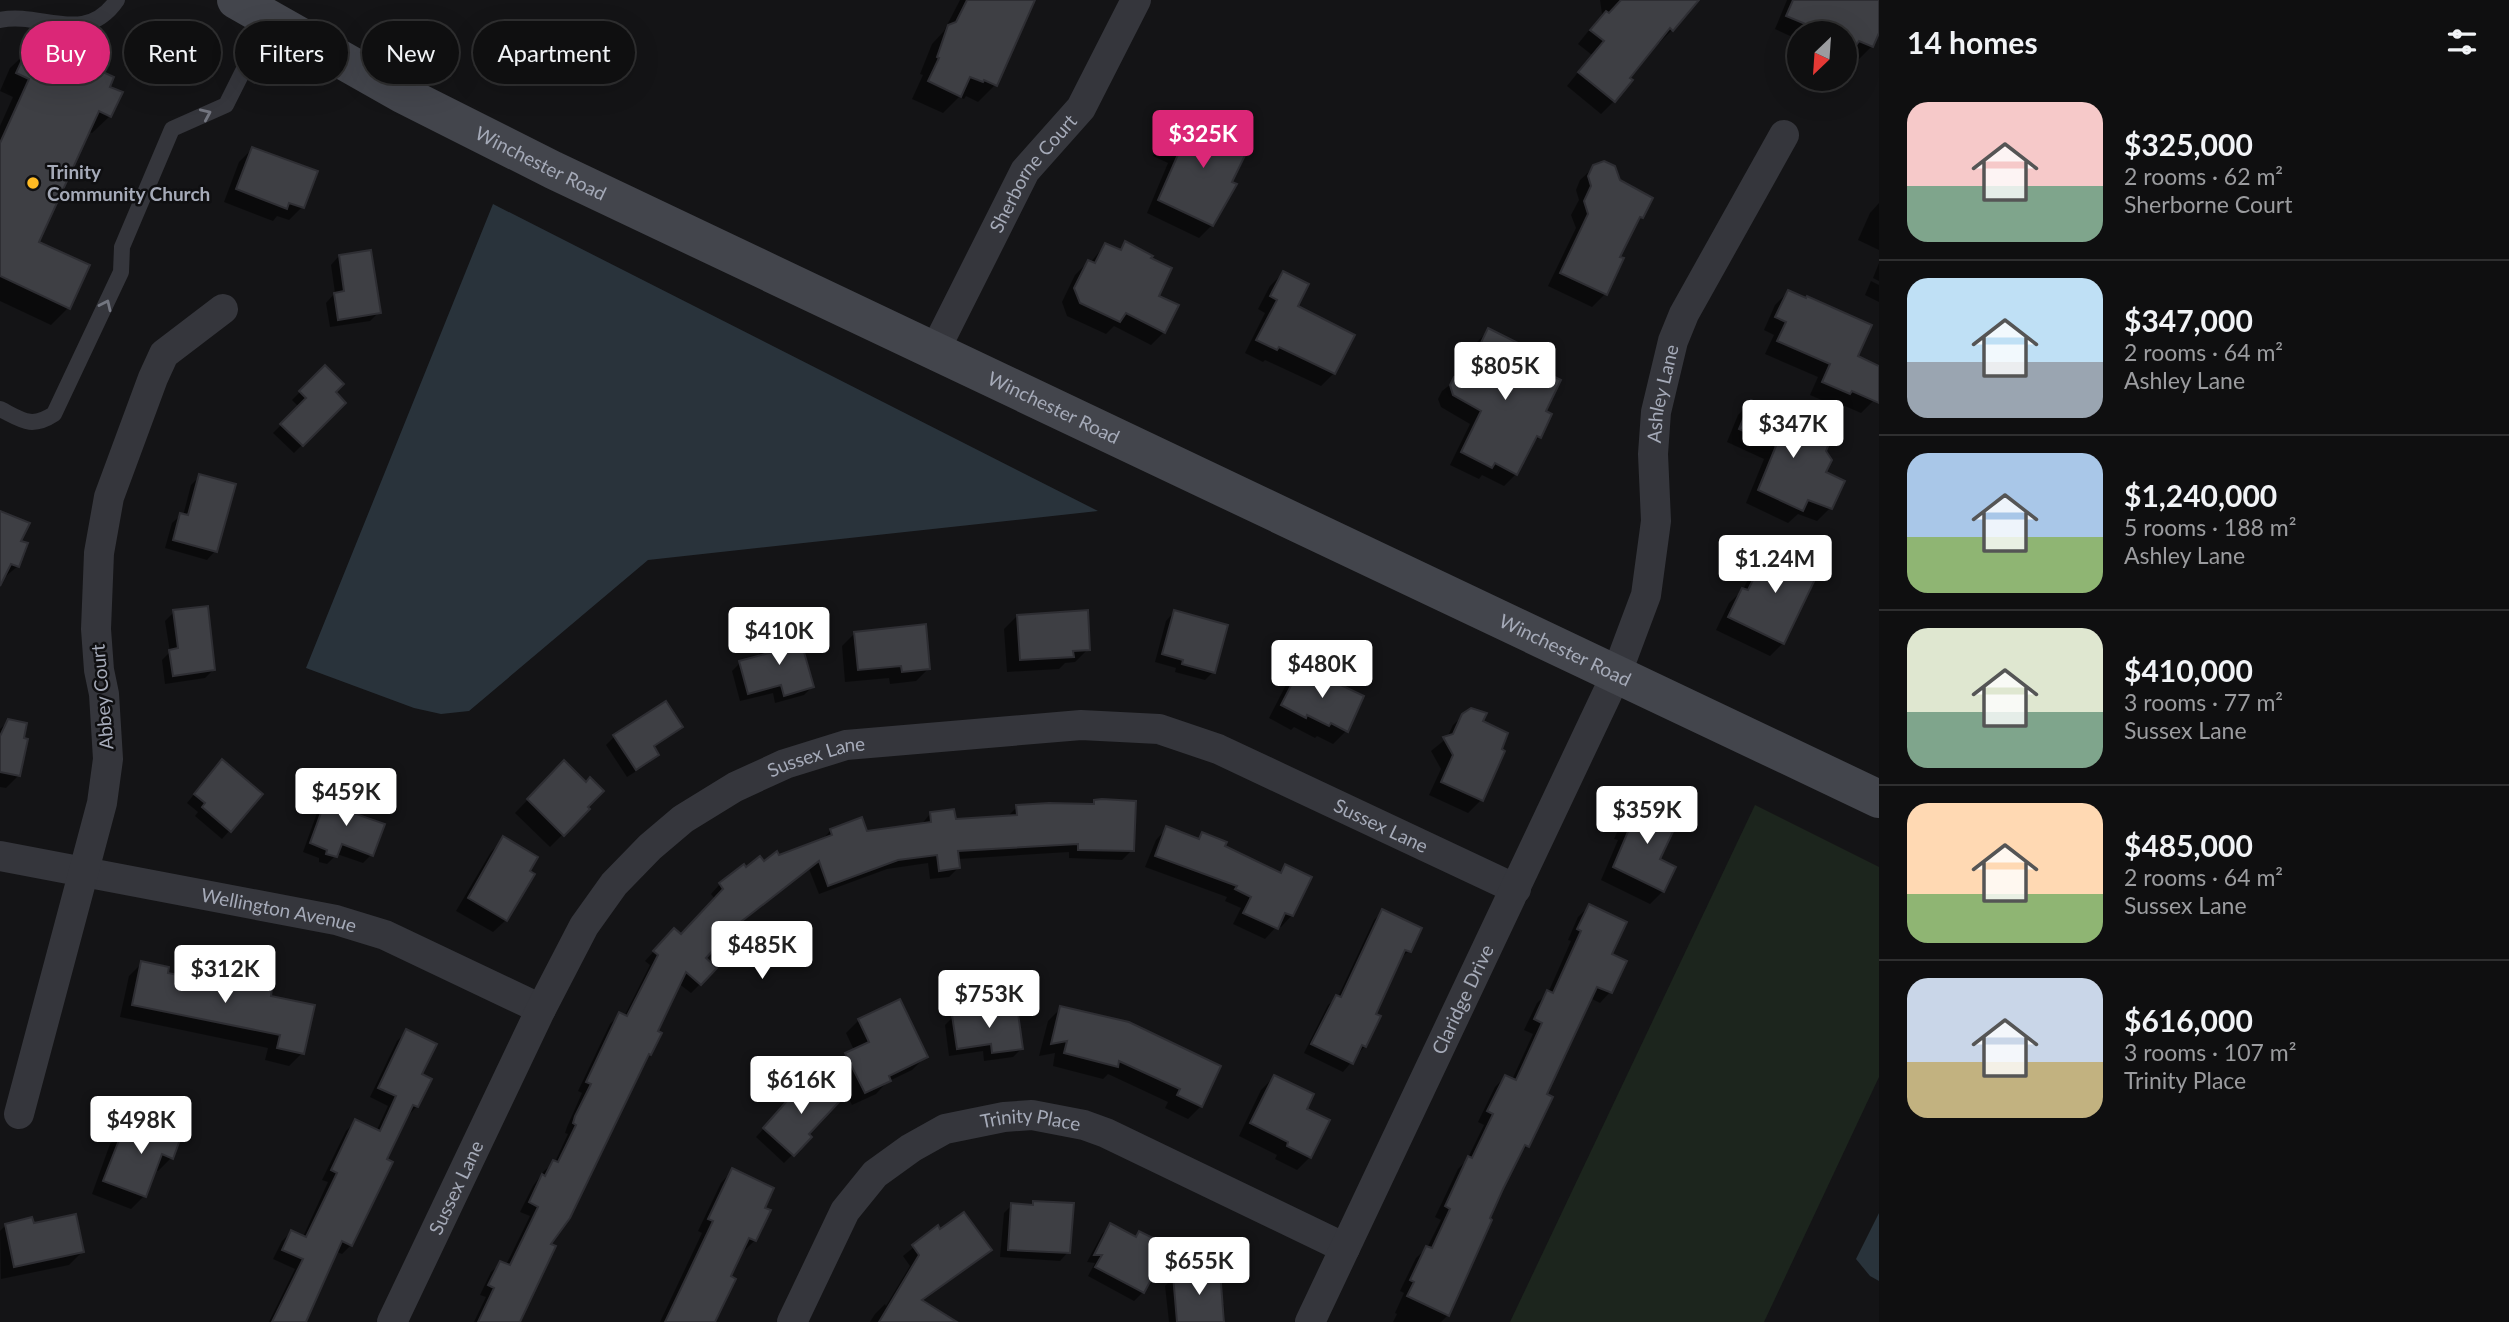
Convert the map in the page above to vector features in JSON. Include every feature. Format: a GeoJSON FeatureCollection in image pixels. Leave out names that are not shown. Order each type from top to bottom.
{"type":"FeatureCollection","features":[{"type":"Feature","properties":{"kind":"main road","name":"Winchester Road"},"geometry":{"type":"LineString","coordinates":[[236,0],[402,94],[553,170],[1879,799]]}},
{"type":"Feature","properties":{"kind":"street","name":"Sherborne Court"},"geometry":{"type":"LineString","coordinates":[[934,352],[1025,172],[1081,108],[1136,0]]}},
{"type":"Feature","properties":{"kind":"street","name":"Ashley Lane"},"geometry":{"type":"LineString","coordinates":[[1616,675],[1646,595],[1656,521],[1653,454],[1656,412],[1673,341],[1684,314],[1784,135]]}},
{"type":"Feature","properties":{"kind":"street","name":"Abbey Court"},"geometry":{"type":"LineString","coordinates":[[19,1114],[102,803],[108,759],[96,629],[99,553],[109,497],[164,354],[223,309]]}},
{"type":"Feature","properties":{"kind":"street","name":"Claridge Drive"},"geometry":{"type":"LineString","coordinates":[[1310,1322],[1616,675]]}},
{"type":"Feature","properties":{"kind":"street","name":"Sussex Lane"},"geometry":{"type":"LineString","coordinates":[[392,1322],[541,1009],[584,926],[614,884],[683,819],[735,787],[785,764],[846,746],[1081,725],[1159,729],[1218,749],[1516,889]]}},
{"type":"Feature","properties":{"kind":"street","name":"Wellington Avenue"},"geometry":{"type":"LineString","coordinates":[[0,856],[336,920],[385,935],[541,1009]]}},
{"type":"Feature","properties":{"kind":"street","name":"Trinity Place"},"geometry":{"type":"LineString","coordinates":[[792,1322],[845,1211],[875,1174],[911,1148],[945,1129],[1004,1117],[1032,1115],[1084,1125],[1106,1133],[1345,1248]]}},
{"type":"Feature","properties":{"kind":"lane"},"geometry":{"type":"LineString","coordinates":[[0,20],[14,17],[72,27],[94,20],[117,0]]}},
{"type":"Feature","properties":{"kind":"lane"},"geometry":{"type":"LineString","coordinates":[[0,409],[29,423],[42,422],[54,414],[121,272],[122,247],[172,129],[226,105],[269,19]]}},
{"type":"Feature","properties":{"kind":"shaded area"},"geometry":{"type":"Polygon","coordinates":[[[493,204],[1098,511],[648,560],[469,711],[441,714],[414,708],[306,668],[493,204]]]}},
{"type":"Feature","properties":{"kind":"shaded area"},"geometry":{"type":"Polygon","coordinates":[[[1755,805],[1879,867],[1879,1077],[1764,1322],[1510,1322],[1755,805]]]}},
{"type":"Feature","properties":{"kind":"shaded area"},"geometry":{"type":"Polygon","coordinates":[[[1879,1213],[1879,1281],[1870,1276],[1856,1259],[1879,1213]]]}},
{"type":"Feature","properties":{"kind":"building"},"geometry":{"type":"Polygon","coordinates":[[[967,0],[1035,0],[997,86],[970,77],[961,97],[928,81],[939,58],[937,57],[948,25],[956,22],[967,0]]]}},
{"type":"Feature","properties":{"kind":"building"},"geometry":{"type":"Polygon","coordinates":[[[1621,0],[1699,0],[1673,31],[1670,28],[1630,78],[1633,80],[1615,102],[1578,72],[1604,41],[1590,30],[1606,11],[1609,13],[1621,0]]]}},
{"type":"Feature","properties":{"kind":"building"},"geometry":{"type":"Polygon","coordinates":[[[1793,0],[1879,0],[1879,33],[1873,47],[1859,41],[1857,44],[1857,21],[1798,21],[1786,16],[1793,0]]]}},
{"type":"Feature","properties":{"kind":"building","name":"Trinity Community Church"},"geometry":{"type":"Polygon","coordinates":[[[21,62],[21,75],[16,73],[21,62]]]}},
{"type":"Feature","properties":{"kind":"building","name":"Trinity Community Church"},"geometry":{"type":"Polygon","coordinates":[[[110,75],[114,77],[110,87],[123,92],[111,117],[99,111],[39,242],[90,265],[70,309],[0,276],[0,143],[27,84],[110,84],[110,75]]]}},
{"type":"Feature","properties":{"kind":"building"},"geometry":{"type":"Polygon","coordinates":[[[1177,116],[1218,135],[1222,126],[1252,141],[1232,182],[1237,184],[1213,226],[1158,200],[1180,150],[1165,143],[1177,116]]]}},
{"type":"Feature","properties":{"kind":"building"},"geometry":{"type":"Polygon","coordinates":[[[252,147],[318,171],[304,208],[289,203],[287,209],[236,189],[252,147]]]}},
{"type":"Feature","properties":{"kind":"building"},"geometry":{"type":"Polygon","coordinates":[[[1604,161],[1615,166],[1620,180],[1653,198],[1620,257],[1624,258],[1607,295],[1560,273],[1588,214],[1584,201],[1591,186],[1588,176],[1593,165],[1604,161]]]}},
{"type":"Feature","properties":{"kind":"building"},"geometry":{"type":"Polygon","coordinates":[[[1125,241],[1172,268],[1159,296],[1179,305],[1165,333],[1126,313],[1120,322],[1080,303],[1074,288],[1088,260],[1095,263],[1105,243],[1121,250],[1125,241]]]}},
{"type":"Feature","properties":{"kind":"building"},"geometry":{"type":"Polygon","coordinates":[[[371,250],[381,313],[338,320],[334,293],[344,291],[339,255],[371,250]]]}},
{"type":"Feature","properties":{"kind":"building"},"geometry":{"type":"Polygon","coordinates":[[[1283,271],[1309,284],[1298,306],[1355,335],[1335,374],[1279,347],[1277,350],[1256,340],[1277,300],[1270,296],[1283,271]]]}},
{"type":"Feature","properties":{"kind":"building"},"geometry":{"type":"Polygon","coordinates":[[[1788,290],[1872,325],[1858,356],[1879,366],[1879,403],[1822,382],[1830,364],[1777,341],[1786,322],[1775,317],[1788,290]]]}},
{"type":"Feature","properties":{"kind":"building"},"geometry":{"type":"Polygon","coordinates":[[[1488,328],[1518,343],[1515,350],[1543,363],[1540,370],[1561,380],[1546,411],[1552,414],[1541,438],[1537,436],[1517,475],[1495,463],[1492,468],[1461,452],[1481,411],[1453,395],[1450,385],[1454,377],[1467,372],[1488,328]]]}},
{"type":"Feature","properties":{"kind":"building"},"geometry":{"type":"Polygon","coordinates":[[[325,365],[344,384],[336,392],[346,403],[303,446],[280,424],[306,398],[299,391],[325,365]]]}},
{"type":"Feature","properties":{"kind":"building"},"geometry":{"type":"Polygon","coordinates":[[[1751,400],[1831,439],[1826,451],[1832,460],[1826,472],[1845,481],[1832,509],[1808,500],[1803,511],[1758,490],[1776,446],[1739,429],[1751,400]]]}},
{"type":"Feature","properties":{"kind":"building"},"geometry":{"type":"Polygon","coordinates":[[[199,474],[236,484],[217,552],[173,540],[180,513],[188,515],[199,474]]]}},
{"type":"Feature","properties":{"kind":"building"},"geometry":{"type":"Polygon","coordinates":[[[0,511],[30,523],[21,541],[28,543],[19,567],[11,564],[0,586],[0,511]]]}},
{"type":"Feature","properties":{"kind":"building"},"geometry":{"type":"Polygon","coordinates":[[[1770,545],[1820,569],[1784,644],[1728,617],[1742,588],[1748,590],[1770,545]]]}},
{"type":"Feature","properties":{"kind":"building"},"geometry":{"type":"Polygon","coordinates":[[[208,606],[215,670],[173,676],[169,650],[178,648],[173,610],[208,606]]]}},
{"type":"Feature","properties":{"kind":"building"},"geometry":{"type":"Polygon","coordinates":[[[1088,610],[1090,650],[1073,651],[1074,657],[1020,660],[1017,615],[1088,610]]]}},
{"type":"Feature","properties":{"kind":"building"},"geometry":{"type":"Polygon","coordinates":[[[1174,610],[1228,625],[1215,673],[1182,664],[1183,660],[1162,654],[1174,610]]]}},
{"type":"Feature","properties":{"kind":"building"},"geometry":{"type":"Polygon","coordinates":[[[926,624],[930,669],[902,672],[901,666],[858,670],[854,632],[926,624]]]}},
{"type":"Feature","properties":{"kind":"building"},"geometry":{"type":"Polygon","coordinates":[[[798,631],[814,687],[784,696],[781,685],[748,694],[739,661],[769,653],[765,641],[798,631]]]}},
{"type":"Feature","properties":{"kind":"building"},"geometry":{"type":"Polygon","coordinates":[[[1301,666],[1364,696],[1348,732],[1307,715],[1306,718],[1281,705],[1301,666]]]}},
{"type":"Feature","properties":{"kind":"building"},"geometry":{"type":"Polygon","coordinates":[[[666,701],[683,727],[654,746],[659,755],[636,770],[613,735],[666,701]]]}},
{"type":"Feature","properties":{"kind":"building"},"geometry":{"type":"Polygon","coordinates":[[[1471,708],[1487,713],[1483,721],[1508,733],[1502,749],[1505,751],[1483,801],[1441,782],[1453,755],[1443,737],[1453,734],[1462,714],[1471,708]]]}},
{"type":"Feature","properties":{"kind":"building"},"geometry":{"type":"Polygon","coordinates":[[[8,719],[27,723],[24,738],[28,739],[20,776],[0,772],[0,736],[8,719]]]}},
{"type":"Feature","properties":{"kind":"building"},"geometry":{"type":"Polygon","coordinates":[[[222,759],[263,794],[231,832],[202,807],[205,803],[194,794],[222,759]]]}},
{"type":"Feature","properties":{"kind":"building"},"geometry":{"type":"Polygon","coordinates":[[[564,760],[586,782],[590,777],[604,791],[564,836],[527,799],[564,760]]]}},
{"type":"Feature","properties":{"kind":"building"},"geometry":{"type":"Polygon","coordinates":[[[338,791],[358,799],[353,813],[385,824],[373,856],[342,844],[337,857],[326,854],[327,850],[310,843],[325,802],[336,805],[338,791]]]}},
{"type":"Feature","properties":{"kind":"building"},"geometry":{"type":"Polygon","coordinates":[[[1094,800],[1136,801],[1134,851],[1078,850],[1078,844],[958,851],[960,868],[939,871],[937,855],[898,860],[828,886],[819,861],[733,928],[706,958],[717,968],[701,985],[686,972],[658,1031],[662,1033],[651,1055],[649,1054],[570,1218],[551,1244],[556,1246],[520,1322],[478,1322],[494,1288],[488,1285],[500,1261],[510,1265],[538,1207],[529,1202],[542,1174],[545,1176],[553,1160],[558,1162],[576,1125],[573,1123],[575,1116],[591,1084],[586,1082],[619,1012],[627,1016],[658,955],[653,951],[674,928],[681,934],[723,889],[719,883],[744,864],[746,867],[760,856],[764,861],[777,851],[779,855],[832,835],[830,829],[862,817],[867,831],[931,822],[930,812],[954,809],[956,819],[1017,815],[1016,805],[1094,804],[1094,800]]]}},
{"type":"Feature","properties":{"kind":"building"},"geometry":{"type":"Polygon","coordinates":[[[1638,800],[1679,819],[1660,859],[1676,867],[1664,892],[1613,867],[1630,827],[1626,825],[1638,800]]]}},
{"type":"Feature","properties":{"kind":"building"},"geometry":{"type":"Polygon","coordinates":[[[1166,826],[1199,839],[1202,832],[1227,842],[1225,846],[1281,873],[1285,864],[1312,877],[1293,916],[1285,913],[1278,929],[1243,913],[1251,897],[1235,889],[1237,886],[1155,856],[1166,826]]]}},
{"type":"Feature","properties":{"kind":"building"},"geometry":{"type":"Polygon","coordinates":[[[503,836],[538,857],[530,871],[535,874],[507,921],[468,898],[503,836]]]}},
{"type":"Feature","properties":{"kind":"building"},"geometry":{"type":"Polygon","coordinates":[[[1589,904],[1627,922],[1612,954],[1627,961],[1612,993],[1597,987],[1547,1094],[1553,1097],[1529,1147],[1525,1145],[1503,1189],[1449,1316],[1407,1296],[1414,1282],[1410,1280],[1426,1246],[1432,1248],[1450,1209],[1445,1206],[1468,1156],[1472,1158],[1493,1114],[1487,1111],[1505,1075],[1516,1080],[1542,1023],[1534,1019],[1547,990],[1553,993],[1581,931],[1577,929],[1589,904]]]}},
{"type":"Feature","properties":{"kind":"building"},"geometry":{"type":"Polygon","coordinates":[[[1382,909],[1422,928],[1411,952],[1405,950],[1376,1014],[1381,1016],[1366,1047],[1362,1045],[1353,1064],[1311,1044],[1336,995],[1341,997],[1382,909]]]}},
{"type":"Feature","properties":{"kind":"building"},"geometry":{"type":"Polygon","coordinates":[[[141,961],[169,967],[168,973],[245,989],[246,983],[272,989],[271,996],[315,1005],[304,1054],[277,1048],[280,1035],[132,1005],[141,961]]]}},
{"type":"Feature","properties":{"kind":"building"},"geometry":{"type":"Polygon","coordinates":[[[900,999],[928,1057],[889,1076],[891,1081],[865,1093],[845,1053],[869,1042],[858,1019],[900,999]]]}},
{"type":"Feature","properties":{"kind":"building"},"geometry":{"type":"Polygon","coordinates":[[[1017,1006],[1023,1049],[992,1053],[991,1044],[957,1049],[952,1015],[1017,1006]]]}},
{"type":"Feature","properties":{"kind":"building"},"geometry":{"type":"Polygon","coordinates":[[[1060,1006],[1129,1022],[1221,1066],[1202,1107],[1177,1095],[1180,1089],[1119,1061],[1118,1067],[1064,1053],[1067,1041],[1051,1044],[1060,1006]]]}},
{"type":"Feature","properties":{"kind":"building"},"geometry":{"type":"Polygon","coordinates":[[[406,1029],[437,1044],[422,1074],[432,1079],[418,1107],[413,1105],[387,1159],[393,1162],[352,1246],[342,1241],[306,1322],[272,1322],[303,1259],[282,1250],[291,1230],[306,1237],[337,1173],[331,1170],[355,1119],[380,1131],[396,1096],[378,1088],[406,1029]]]}},
{"type":"Feature","properties":{"kind":"building"},"geometry":{"type":"Polygon","coordinates":[[[810,1075],[839,1102],[809,1134],[812,1137],[794,1156],[763,1128],[810,1075]]]}},
{"type":"Feature","properties":{"kind":"building"},"geometry":{"type":"Polygon","coordinates":[[[1274,1075],[1314,1094],[1307,1109],[1330,1120],[1311,1158],[1287,1146],[1288,1142],[1250,1123],[1274,1075]]]}},
{"type":"Feature","properties":{"kind":"building"},"geometry":{"type":"Polygon","coordinates":[[[134,1117],[182,1134],[173,1159],[162,1154],[146,1197],[103,1181],[123,1130],[128,1132],[134,1117]]]}},
{"type":"Feature","properties":{"kind":"building"},"geometry":{"type":"Polygon","coordinates":[[[732,1168],[774,1188],[765,1208],[771,1210],[756,1241],[749,1238],[731,1276],[736,1279],[715,1322],[665,1322],[713,1221],[708,1219],[732,1168]]]}},
{"type":"Feature","properties":{"kind":"building"},"geometry":{"type":"Polygon","coordinates":[[[1033,1201],[1074,1203],[1070,1253],[1008,1250],[1011,1203],[1033,1205],[1033,1201]]]}},
{"type":"Feature","properties":{"kind":"building"},"geometry":{"type":"Polygon","coordinates":[[[964,1212],[992,1250],[922,1300],[957,1322],[879,1322],[919,1255],[912,1245],[938,1225],[940,1229],[964,1212]]]}},
{"type":"Feature","properties":{"kind":"building"},"geometry":{"type":"Polygon","coordinates":[[[76,1214],[84,1252],[14,1267],[5,1224],[32,1217],[34,1223],[76,1214]]]}},
{"type":"Feature","properties":{"kind":"building"},"geometry":{"type":"Polygon","coordinates":[[[1110,1223],[1136,1237],[1139,1231],[1169,1246],[1144,1293],[1095,1267],[1102,1255],[1094,1255],[1110,1223]]]}},
{"type":"Feature","properties":{"kind":"building"},"geometry":{"type":"Polygon","coordinates":[[[1220,1271],[1224,1322],[1177,1322],[1173,1275],[1220,1271]]]}},
{"type":"Feature","properties":{"kind":"place","name":"Trinity Community Church"},"geometry":{"type":"Point","coordinates":[33,183]}}]}
